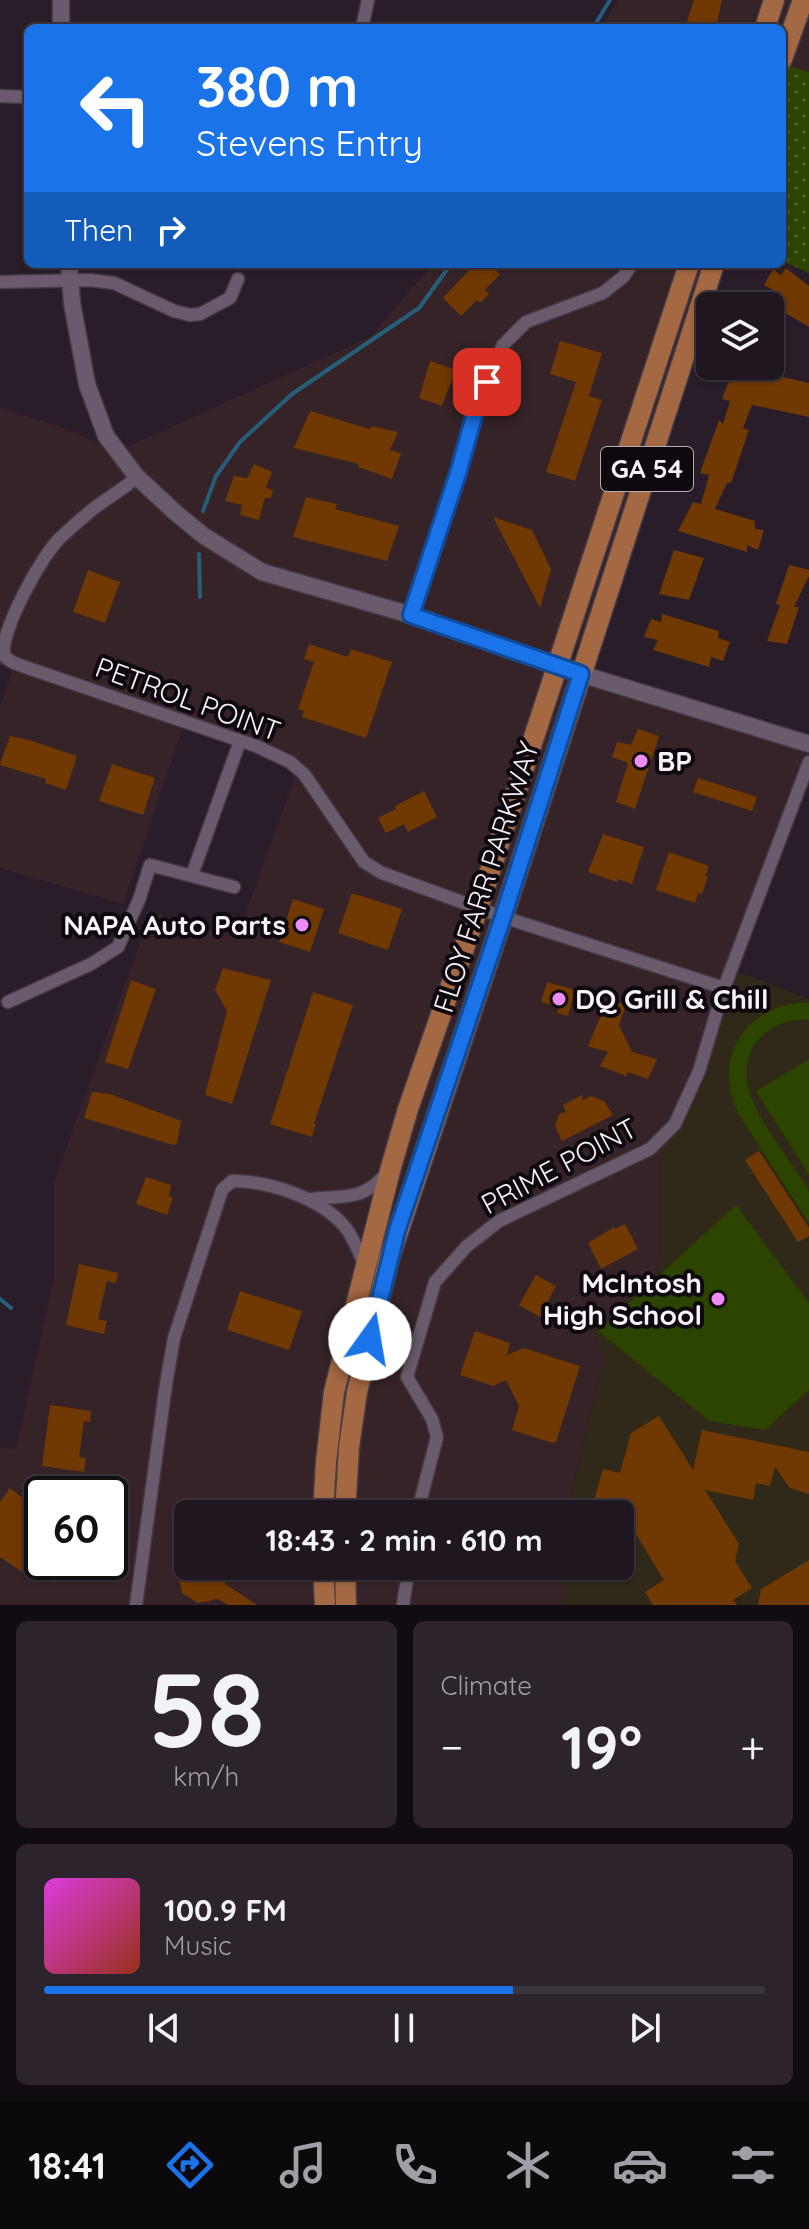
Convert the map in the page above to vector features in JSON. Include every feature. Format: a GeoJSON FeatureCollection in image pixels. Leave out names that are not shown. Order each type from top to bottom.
{"type":"FeatureCollection","features":[{"type":"Feature","properties":{"kind":"main road"},"geometry":{"type":"LineString","coordinates":[[766,24],[774,0]]}},
{"type":"Feature","properties":{"kind":"main road"},"geometry":{"type":"LineString","coordinates":[[786,48],[803,0]]}},
{"type":"Feature","properties":{"kind":"main road","name":"FLOY FARR PARKWAY"},"geometry":{"type":"LineString","coordinates":[[324,1500],[334,1392],[408,1109],[478,908],[688,268]]}},
{"type":"Feature","properties":{"kind":"main road","name":"FLOY FARR PARKWAY"},"geometry":{"type":"LineString","coordinates":[[346,1500],[357,1392],[389,1259],[713,268]]}},
{"type":"Feature","properties":{"kind":"main road"},"geometry":{"type":"LineString","coordinates":[[324,1580],[325,1605]]}},
{"type":"Feature","properties":{"kind":"main road"},"geometry":{"type":"LineString","coordinates":[[345,1580],[346,1605]]}},
{"type":"Feature","properties":{"kind":"street"},"geometry":{"type":"LineString","coordinates":[[61,0],[61,24]]}},
{"type":"Feature","properties":{"kind":"street"},"geometry":{"type":"LineString","coordinates":[[363,24],[368,0]]}},
{"type":"Feature","properties":{"kind":"street"},"geometry":{"type":"LineString","coordinates":[[0,96],[24,97]]}},
{"type":"Feature","properties":{"kind":"street"},"geometry":{"type":"LineString","coordinates":[[411,615],[459,470],[479,398],[503,345],[526,322],[603,293],[629,268]]}},
{"type":"Feature","properties":{"kind":"street"},"geometry":{"type":"LineString","coordinates":[[70,272],[72,303],[87,384],[106,436],[137,477],[204,536],[262,572],[411,615],[556,666],[809,744]]}},
{"type":"Feature","properties":{"kind":"street"},"geometry":{"type":"LineString","coordinates":[[0,282],[70,272],[90,280],[114,283],[174,311],[190,315],[200,314],[230,298],[238,279]]}},
{"type":"Feature","properties":{"kind":"street"},"geometry":{"type":"LineString","coordinates":[[2,653],[1,633],[9,612],[48,552],[90,512],[137,477]]}},
{"type":"Feature","properties":{"kind":"street","name":"PETROL POINT"},"geometry":{"type":"LineString","coordinates":[[2,653],[12,662],[25,667],[256,746],[290,762],[304,774],[364,862],[382,873],[503,917],[724,988]]}},
{"type":"Feature","properties":{"kind":"street"},"geometry":{"type":"LineString","coordinates":[[192,875],[240,741]]}},
{"type":"Feature","properties":{"kind":"street","name":"PRIME POINT"},"geometry":{"type":"LineString","coordinates":[[421,1500],[437,1437],[432,1419],[407,1377],[435,1282],[467,1246],[499,1221],[650,1149],[675,1124],[699,1071],[724,988],[809,762]]}},
{"type":"Feature","properties":{"kind":"street"},"geometry":{"type":"LineString","coordinates":[[8,1002],[91,964],[118,947],[139,900],[150,865],[234,887]]}},
{"type":"Feature","properties":{"kind":"street"},"geometry":{"type":"LineString","coordinates":[[136,1605],[174,1338],[222,1190],[232,1181],[250,1181],[310,1199],[353,1196],[372,1189],[391,1167]]}},
{"type":"Feature","properties":{"kind":"street"},"geometry":{"type":"LineString","coordinates":[[310,1199],[345,1226],[365,1266]]}},
{"type":"Feature","properties":{"kind":"street"},"geometry":{"type":"LineString","coordinates":[[403,1605],[407,1580]]}},
{"type":"Feature","properties":{"kind":"shaded area"},"geometry":{"type":"Polygon","coordinates":[[[618,0],[809,0],[809,72],[786,64],[786,24],[603,24],[618,0]]]}},
{"type":"Feature","properties":{"kind":"shaded area"},"geometry":{"type":"Polygon","coordinates":[[[430,268],[722,268],[714,292],[696,292],[696,344],[655,465],[572,658],[752,732],[809,745],[809,762],[661,1149],[660,1268],[593,1331],[604,1358],[569,1500],[174,1500],[174,1580],[563,1580],[562,1605],[0,1605],[0,1447],[16,1449],[54,1278],[54,1182],[151,912],[237,937],[300,763],[183,727],[123,904],[0,868],[0,706],[12,672],[0,665],[0,408],[58,426],[118,451],[370,337],[430,268]]]}},
{"type":"Feature","properties":{"kind":"shaded area","name":"McIntosh High School"},"geometry":{"type":"Polygon","coordinates":[[[731,969],[809,999],[809,1605],[562,1605],[563,1580],[634,1580],[634,1500],[569,1500],[604,1358],[593,1331],[660,1268],[661,1149],[731,969]]]}},
{"type":"Feature","properties":{"kind":"green space"},"geometry":{"type":"Polygon","coordinates":[[[786,64],[809,72],[809,273],[786,263],[786,64]]]}},
{"type":"Feature","properties":{"kind":"green space"},"geometry":{"type":"Polygon","coordinates":[[[809,1003],[809,1020],[788,1021],[764,1034],[749,1055],[746,1072],[755,1107],[808,1189],[809,1223],[739,1115],[731,1095],[729,1075],[731,1056],[749,1025],[782,1006],[809,1003]]]}},
{"type":"Feature","properties":{"kind":"green space"},"geometry":{"type":"Polygon","coordinates":[[[809,1059],[809,1175],[756,1091],[809,1059]]]}},
{"type":"Feature","properties":{"kind":"green space"},"geometry":{"type":"Polygon","coordinates":[[[736,1205],[809,1303],[809,1390],[765,1430],[709,1421],[598,1331],[736,1205]]]}},
{"type":"Feature","properties":{"kind":"building"},"geometry":{"type":"Polygon","coordinates":[[[694,0],[722,0],[717,24],[687,22],[694,0]]]}},
{"type":"Feature","properties":{"kind":"building"},"geometry":{"type":"Polygon","coordinates":[[[471,268],[493,268],[500,274],[485,290],[489,294],[480,303],[477,300],[461,316],[443,298],[471,268]]]}},
{"type":"Feature","properties":{"kind":"building"},"geometry":{"type":"Polygon","coordinates":[[[786,268],[809,286],[809,327],[784,312],[784,292],[772,292],[773,290],[764,285],[773,269],[781,275],[786,268]]]}},
{"type":"Feature","properties":{"kind":"building"},"geometry":{"type":"Polygon","coordinates":[[[560,341],[602,353],[589,396],[602,400],[575,481],[546,472],[576,382],[550,374],[560,341]]]}},
{"type":"Feature","properties":{"kind":"building"},"geometry":{"type":"Polygon","coordinates":[[[430,361],[456,370],[442,406],[419,398],[430,361]]]}},
{"type":"Feature","properties":{"kind":"building"},"geometry":{"type":"Polygon","coordinates":[[[784,377],[809,383],[809,417],[752,405],[743,428],[749,430],[731,483],[727,483],[715,509],[755,521],[755,529],[764,530],[758,550],[747,545],[747,552],[678,531],[693,502],[701,504],[709,475],[700,473],[719,420],[723,424],[730,401],[722,399],[729,380],[784,380],[784,377]]]}},
{"type":"Feature","properties":{"kind":"building"},"geometry":{"type":"Polygon","coordinates":[[[310,411],[370,429],[371,426],[398,432],[390,450],[401,453],[392,479],[358,467],[359,464],[294,448],[310,411]]]}},
{"type":"Feature","properties":{"kind":"building"},"geometry":{"type":"Polygon","coordinates":[[[254,464],[272,472],[266,488],[273,490],[271,498],[265,498],[259,520],[240,515],[242,505],[225,501],[234,476],[247,478],[254,464]]]}},
{"type":"Feature","properties":{"kind":"building"},"geometry":{"type":"Polygon","coordinates":[[[306,497],[337,504],[335,509],[399,526],[387,561],[293,537],[306,497]]]}},
{"type":"Feature","properties":{"kind":"building"},"geometry":{"type":"Polygon","coordinates":[[[493,517],[532,530],[551,569],[540,608],[493,517]]]}},
{"type":"Feature","properties":{"kind":"building"},"geometry":{"type":"Polygon","coordinates":[[[674,550],[704,558],[689,600],[659,594],[674,550]]]}},
{"type":"Feature","properties":{"kind":"building"},"geometry":{"type":"Polygon","coordinates":[[[789,565],[809,570],[809,576],[794,607],[799,607],[787,644],[767,641],[780,605],[776,604],[789,565]]]}},
{"type":"Feature","properties":{"kind":"building"},"geometry":{"type":"Polygon","coordinates":[[[88,570],[120,582],[105,623],[73,612],[88,570]]]}},
{"type":"Feature","properties":{"kind":"building"},"geometry":{"type":"Polygon","coordinates":[[[662,614],[719,631],[718,638],[730,642],[723,661],[711,657],[709,667],[653,650],[658,640],[644,637],[651,619],[661,622],[662,614]]]}},
{"type":"Feature","properties":{"kind":"building"},"geometry":{"type":"Polygon","coordinates":[[[309,644],[348,657],[351,649],[392,662],[366,738],[302,717],[304,711],[298,709],[314,662],[304,659],[309,644]]]}},
{"type":"Feature","properties":{"kind":"building"},"geometry":{"type":"Polygon","coordinates":[[[638,729],[659,736],[635,809],[616,802],[628,763],[612,757],[617,742],[631,745],[638,729]]]}},
{"type":"Feature","properties":{"kind":"building"},"geometry":{"type":"Polygon","coordinates":[[[10,736],[77,756],[66,790],[45,783],[46,779],[0,765],[10,736]]]}},
{"type":"Feature","properties":{"kind":"building"},"geometry":{"type":"Polygon","coordinates":[[[112,764],[155,778],[143,815],[99,801],[112,764]]]}},
{"type":"Feature","properties":{"kind":"building"},"geometry":{"type":"Polygon","coordinates":[[[698,778],[757,797],[752,811],[693,792],[698,778]]]}},
{"type":"Feature","properties":{"kind":"building"},"geometry":{"type":"Polygon","coordinates":[[[424,791],[437,817],[408,832],[404,824],[386,833],[378,818],[424,791]]]}},
{"type":"Feature","properties":{"kind":"building"},"geometry":{"type":"Polygon","coordinates":[[[603,834],[644,847],[632,884],[588,872],[603,834]]]}},
{"type":"Feature","properties":{"kind":"building"},"geometry":{"type":"Polygon","coordinates":[[[669,852],[709,866],[702,894],[698,893],[695,903],[656,890],[669,852]]]}},
{"type":"Feature","properties":{"kind":"building"},"geometry":{"type":"Polygon","coordinates":[[[352,893],[402,909],[388,950],[338,933],[352,893]]]}},
{"type":"Feature","properties":{"kind":"building","name":"NAPA Auto Parts"},"geometry":{"type":"Polygon","coordinates":[[[293,899],[324,909],[310,952],[279,942],[293,899]]]}},
{"type":"Feature","properties":{"kind":"building"},"geometry":{"type":"Polygon","coordinates":[[[223,968],[271,980],[232,1104],[205,1095],[227,1011],[215,990],[223,968]]]}},
{"type":"Feature","properties":{"kind":"building"},"geometry":{"type":"Polygon","coordinates":[[[131,980],[156,989],[128,1069],[105,1062],[131,980]]]}},
{"type":"Feature","properties":{"kind":"building","name":"DQ Grill & Chill"},"geometry":{"type":"Polygon","coordinates":[[[547,982],[575,990],[568,1016],[557,1013],[559,1007],[541,1002],[547,982]]]}},
{"type":"Feature","properties":{"kind":"building"},"geometry":{"type":"Polygon","coordinates":[[[313,992],[353,1005],[312,1137],[270,1124],[313,992]]]}},
{"type":"Feature","properties":{"kind":"building"},"geometry":{"type":"Polygon","coordinates":[[[608,998],[626,1005],[619,1025],[632,1052],[657,1059],[648,1079],[628,1072],[626,1076],[600,1066],[608,1052],[588,1046],[608,998]]]}},
{"type":"Feature","properties":{"kind":"building"},"geometry":{"type":"Polygon","coordinates":[[[92,1092],[110,1094],[181,1121],[177,1144],[84,1118],[92,1092]]]}},
{"type":"Feature","properties":{"kind":"building"},"geometry":{"type":"Polygon","coordinates":[[[582,1095],[583,1100],[591,1096],[604,1101],[613,1115],[562,1141],[555,1126],[559,1114],[566,1112],[563,1105],[582,1095]]]}},
{"type":"Feature","properties":{"kind":"building"},"geometry":{"type":"Polygon","coordinates":[[[759,1151],[809,1228],[809,1236],[798,1242],[745,1160],[759,1151]]]}},
{"type":"Feature","properties":{"kind":"building"},"geometry":{"type":"Polygon","coordinates":[[[146,1177],[171,1185],[169,1196],[173,1198],[167,1215],[136,1204],[146,1177]]]}},
{"type":"Feature","properties":{"kind":"building"},"geometry":{"type":"Polygon","coordinates":[[[625,1224],[638,1249],[601,1269],[588,1243],[625,1224]]]}},
{"type":"Feature","properties":{"kind":"building"},"geometry":{"type":"Polygon","coordinates":[[[79,1264],[118,1273],[116,1283],[107,1281],[98,1319],[107,1321],[104,1334],[66,1325],[79,1264]]]}},
{"type":"Feature","properties":{"kind":"building"},"geometry":{"type":"Polygon","coordinates":[[[536,1275],[556,1286],[540,1317],[519,1305],[536,1275]]]}},
{"type":"Feature","properties":{"kind":"building"},"geometry":{"type":"Polygon","coordinates":[[[240,1291],[302,1311],[289,1350],[227,1330],[240,1291]]]}},
{"type":"Feature","properties":{"kind":"building"},"geometry":{"type":"Polygon","coordinates":[[[475,1331],[510,1343],[507,1355],[524,1348],[580,1366],[556,1442],[512,1430],[519,1406],[506,1380],[493,1386],[460,1375],[475,1331]]]}},
{"type":"Feature","properties":{"kind":"building"},"geometry":{"type":"Polygon","coordinates":[[[50,1405],[91,1411],[90,1422],[84,1421],[79,1457],[86,1458],[84,1472],[42,1466],[50,1405]]]}},
{"type":"Feature","properties":{"kind":"building"},"geometry":{"type":"Polygon","coordinates":[[[659,1416],[693,1470],[702,1430],[809,1452],[809,1494],[790,1488],[775,1467],[770,1486],[756,1483],[753,1500],[705,1490],[739,1544],[735,1561],[752,1588],[733,1600],[737,1605],[653,1605],[645,1592],[664,1580],[634,1531],[634,1500],[594,1500],[603,1469],[620,1473],[631,1433],[659,1416]]]}},
{"type":"Feature","properties":{"kind":"building"},"geometry":{"type":"Polygon","coordinates":[[[10,1488],[24,1499],[22,1572],[0,1557],[0,1502],[10,1488]]]}},
{"type":"Feature","properties":{"kind":"building"},"geometry":{"type":"Polygon","coordinates":[[[809,1560],[809,1605],[758,1605],[761,1589],[809,1560]]]}},
{"type":"Feature","properties":{"kind":"building"},"geometry":{"type":"Polygon","coordinates":[[[179,1580],[224,1580],[225,1584],[257,1605],[228,1605],[218,1599],[198,1603],[182,1593],[179,1580]]]}},
{"type":"Feature","properties":{"kind":"waterway"},"geometry":{"type":"LineString","coordinates":[[595,24],[610,0]]}},
{"type":"Feature","properties":{"kind":"waterway"},"geometry":{"type":"LineString","coordinates":[[203,511],[216,476],[240,442],[292,394],[419,308],[448,268]]}},
{"type":"Feature","properties":{"kind":"waterway"},"geometry":{"type":"LineString","coordinates":[[199,554],[200,597]]}},
{"type":"Feature","properties":{"kind":"waterway"},"geometry":{"type":"LineString","coordinates":[[0,1299],[11,1308]]}},
{"type":"Feature","properties":{"kind":"place","name":"BP"},"geometry":{"type":"Point","coordinates":[641,761]}},
{"type":"Feature","properties":{"kind":"place","name":"NAPA Auto Parts"},"geometry":{"type":"Point","coordinates":[302,925]}},
{"type":"Feature","properties":{"kind":"place","name":"DQ Grill & Chill"},"geometry":{"type":"Point","coordinates":[559,999]}},
{"type":"Feature","properties":{"kind":"place","name":"McIntosh High School"},"geometry":{"type":"Point","coordinates":[718,1299]}},
{"type":"Feature","properties":{"kind":"route"},"geometry":{"type":"LineString","coordinates":[[370,1339],[397,1231],[581,674],[411,615],[459,470],[479,398],[487,382]]}}]}
